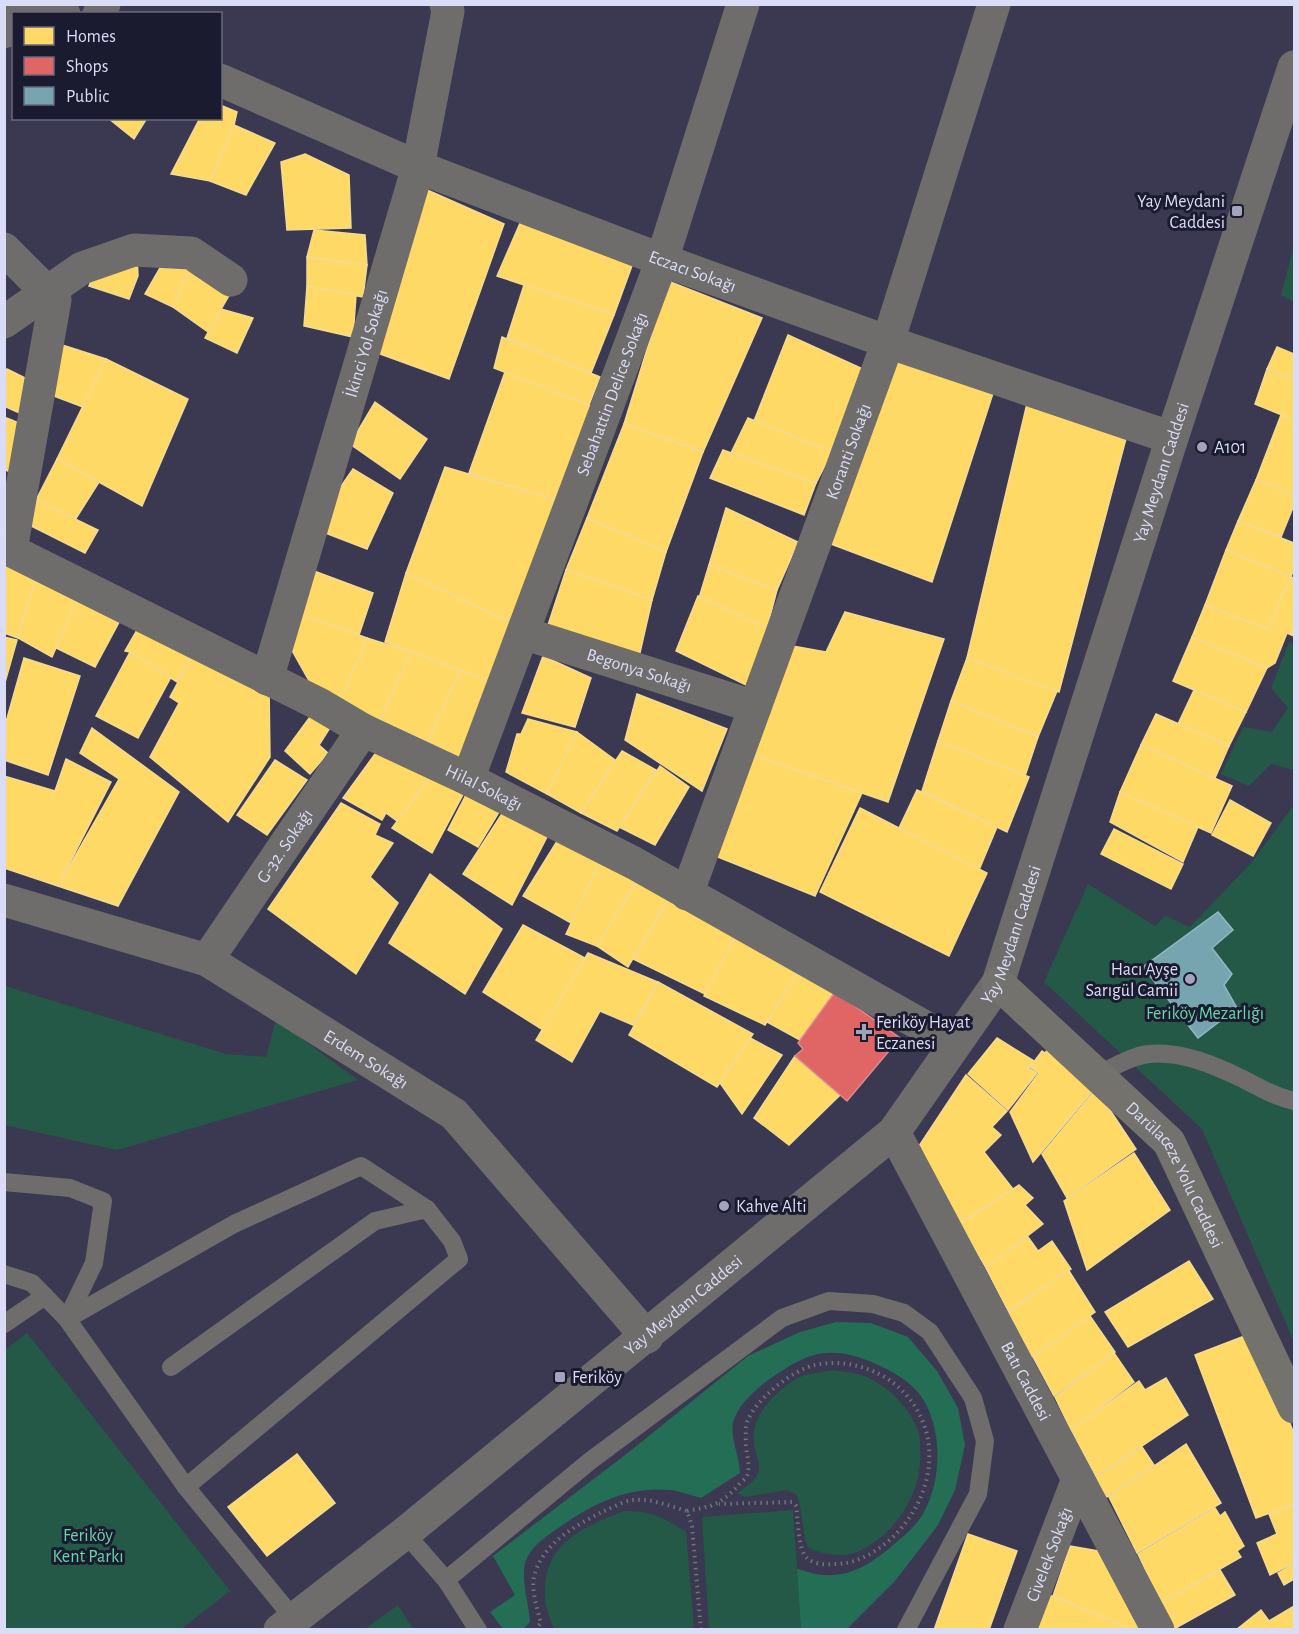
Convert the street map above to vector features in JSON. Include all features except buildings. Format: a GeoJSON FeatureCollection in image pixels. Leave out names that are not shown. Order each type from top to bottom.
{"type":"FeatureCollection","features":[{"type":"Feature","properties":{"kind":"main road","name":"Darülaceze Yolu Caddesi"},"geometry":{"type":"LineString","coordinates":[[998,983],[1169,1142],[1294,1407]]}},
{"type":"Feature","properties":{"kind":"street"},"geometry":{"type":"LineString","coordinates":[[39,4],[59,12]]}},
{"type":"Feature","properties":{"kind":"street","name":"İkinci Yol Sokağı"},"geometry":{"type":"LineString","coordinates":[[267,679],[418,167],[448,11],[446,4]]}},
{"type":"Feature","properties":{"kind":"street","name":"Sebahattin Delice Sokağı"},"geometry":{"type":"LineString","coordinates":[[468,779],[662,260],[743,4]]}},
{"type":"Feature","properties":{"kind":"street","name":"Koranti Sokağı"},"geometry":{"type":"LineString","coordinates":[[687,894],[888,342],[994,4]]}},
{"type":"Feature","properties":{"kind":"street","name":"Yay Meydanı Caddesi"},"geometry":{"type":"LineString","coordinates":[[287,1624],[405,1533],[894,1132],[998,983],[1172,438],[1294,68]]}},
{"type":"Feature","properties":{"kind":"street","name":"Eczacı Sokağı"},"geometry":{"type":"LineString","coordinates":[[222,81],[418,167],[662,260],[888,342],[1172,438]]}},
{"type":"Feature","properties":{"kind":"street"},"geometry":{"type":"LineString","coordinates":[[4,249],[55,300],[8,549]]}},
{"type":"Feature","properties":{"kind":"street"},"geometry":{"type":"LineString","coordinates":[[4,321],[82,268],[134,250],[191,253],[231,280]]}},
{"type":"Feature","properties":{"kind":"street","name":"Hilal Sokağı"},"geometry":{"type":"LineString","coordinates":[[8,549],[319,704],[363,730],[468,779],[634,863],[955,1044]]}},
{"type":"Feature","properties":{"kind":"street","name":"Begonya Sokağı"},"geometry":{"type":"LineString","coordinates":[[523,633],[755,707]]}},
{"type":"Feature","properties":{"kind":"street","name":"G-32. Sokağı"},"geometry":{"type":"LineString","coordinates":[[207,960],[363,730]]}},
{"type":"Feature","properties":{"kind":"street","name":"Erdem Sokağı"},"geometry":{"type":"LineString","coordinates":[[4,900],[207,960],[454,1114],[647,1336]]}},
{"type":"Feature","properties":{"kind":"street","name":"Batı Caddesi"},"geometry":{"type":"LineString","coordinates":[[894,1132],[1158,1629]]}},
{"type":"Feature","properties":{"kind":"street","name":"Civelek Sokağı"},"geometry":{"type":"LineString","coordinates":[[1020,1629],[1078,1479]]}},
{"type":"Feature","properties":{"kind":"lane"},"geometry":{"type":"LineString","coordinates":[[1097,1075],[1128,1060],[1148,1054],[1183,1055],[1236,1076],[1281,1098],[1294,1101]]}},
{"type":"Feature","properties":{"kind":"lane"},"geometry":{"type":"LineString","coordinates":[[67,1319],[234,1224],[361,1166],[427,1209],[452,1241],[459,1259],[186,1487]]}},
{"type":"Feature","properties":{"kind":"lane"},"geometry":{"type":"LineString","coordinates":[[4,1182],[70,1188],[103,1201],[94,1263],[67,1319]]}},
{"type":"Feature","properties":{"kind":"lane"},"geometry":{"type":"LineString","coordinates":[[171,1368],[375,1221],[427,1209]]}},
{"type":"Feature","properties":{"kind":"lane"},"geometry":{"type":"LineString","coordinates":[[4,1274],[32,1283],[67,1319],[287,1624]]}},
{"type":"Feature","properties":{"kind":"lane"},"geometry":{"type":"LineString","coordinates":[[4,1324],[45,1296]]}},
{"type":"Feature","properties":{"kind":"lane"},"geometry":{"type":"LineString","coordinates":[[446,1580],[590,1461],[782,1318],[829,1300],[873,1304],[904,1313],[930,1332],[973,1398],[985,1441],[978,1494],[906,1629]]}},
{"type":"Feature","properties":{"kind":"lane"},"geometry":{"type":"LineString","coordinates":[[405,1533],[446,1580],[478,1629]]}},
{"type":"Feature","properties":{"kind":"path"},"geometry":{"type":"LineString","coordinates":[[545,1629],[541,1623],[535,1597],[534,1574],[547,1550],[574,1527],[615,1506],[633,1500],[651,1501],[687,1511],[718,1504],[792,1502],[796,1506],[802,1551],[807,1558],[823,1565],[849,1564],[869,1556],[893,1536],[908,1519],[923,1495],[928,1472],[929,1444],[921,1416],[908,1395],[890,1380],[844,1362],[813,1366],[788,1379],[762,1398],[747,1423],[747,1476],[718,1504]]}},
{"type":"Feature","properties":{"kind":"path"},"geometry":{"type":"LineString","coordinates":[[687,1511],[692,1526],[701,1629]]}},
{"type":"Feature","properties":{"kind":"path"},"geometry":{"type":"LineString","coordinates":[[535,1629],[541,1623]]}},
{"type":"Feature","properties":{"kind":"green space"},"geometry":{"type":"Polygon","coordinates":[[[1294,246],[1294,302],[1281,295],[1294,246]]]}},
{"type":"Feature","properties":{"kind":"green space"},"geometry":{"type":"Polygon","coordinates":[[[1289,642],[1294,644],[1294,770],[1271,764],[1249,786],[1221,774],[1243,727],[1272,732],[1288,708],[1271,688],[1289,642]]]}},
{"type":"Feature","properties":{"kind":"green space","name":"Feriköy Mezarlığı"},"geometry":{"type":"Polygon","coordinates":[[[1294,805],[1294,1342],[1202,1129],[1044,982],[1088,884],[1155,926],[1165,916],[1190,927],[1251,863],[1294,805]]]}},
{"type":"Feature","properties":{"kind":"green space"},"geometry":{"type":"Polygon","coordinates":[[[5,986],[226,1054],[266,1057],[276,1020],[358,1080],[117,1150],[5,1125],[5,986]]]}},
{"type":"Feature","properties":{"kind":"green space"},"geometry":{"type":"Polygon","coordinates":[[[836,1322],[871,1323],[908,1337],[937,1371],[958,1408],[965,1445],[955,1490],[938,1525],[895,1581],[847,1629],[801,1629],[797,1569],[821,1575],[836,1575],[856,1570],[874,1560],[903,1537],[919,1520],[930,1498],[935,1483],[937,1450],[932,1418],[926,1404],[913,1387],[898,1375],[876,1364],[864,1359],[833,1353],[813,1355],[793,1364],[762,1385],[739,1409],[732,1429],[740,1473],[701,1498],[655,1489],[614,1497],[576,1516],[543,1539],[530,1553],[525,1564],[524,1580],[530,1622],[523,1629],[503,1629],[490,1612],[515,1595],[493,1556],[629,1452],[748,1356],[800,1332],[836,1322]]]}},
{"type":"Feature","properties":{"kind":"green space","name":"Feriköy Kent Parkı"},"geometry":{"type":"Polygon","coordinates":[[[27,1333],[230,1591],[181,1629],[5,1629],[5,1350],[27,1333]]]}},
{"type":"Feature","properties":{"kind":"green space"},"geometry":{"type":"Polygon","coordinates":[[[833,1370],[865,1376],[884,1387],[910,1414],[920,1439],[920,1464],[917,1480],[905,1510],[884,1535],[857,1552],[845,1555],[808,1548],[796,1494],[787,1490],[745,1497],[737,1493],[756,1478],[759,1471],[754,1433],[765,1406],[780,1390],[797,1379],[805,1375],[833,1370]]]}},
{"type":"Feature","properties":{"kind":"green space"},"geometry":{"type":"Polygon","coordinates":[[[793,1510],[801,1629],[709,1629],[702,1517],[793,1510]]]}},
{"type":"Feature","properties":{"kind":"green space"},"geometry":{"type":"Polygon","coordinates":[[[623,1511],[656,1516],[686,1532],[694,1629],[554,1629],[545,1602],[546,1579],[557,1551],[579,1532],[623,1511]]]}},
{"type":"Feature","properties":{"kind":"green space"},"geometry":{"type":"Polygon","coordinates":[[[398,1605],[413,1629],[365,1629],[398,1605]]]}},
{"type":"Feature","properties":{"kind":"place","name":"Yay Meydani Caddesi"},"geometry":{"type":"Point","coordinates":[1237,211]}},
{"type":"Feature","properties":{"kind":"place","name":"A101"},"geometry":{"type":"Point","coordinates":[1202,447]}},
{"type":"Feature","properties":{"kind":"place","name":"Hacı Ayşe Sarıgül Camii"},"geometry":{"type":"Point","coordinates":[1190,979]}},
{"type":"Feature","properties":{"kind":"place","name":"Feriköy Hayat Eczanesi"},"geometry":{"type":"Point","coordinates":[864,1032]}},
{"type":"Feature","properties":{"kind":"place","name":"Kahve Alti"},"geometry":{"type":"Point","coordinates":[724,1206]}},
{"type":"Feature","properties":{"kind":"place","name":"Feriköy"},"geometry":{"type":"Point","coordinates":[560,1377]}}]}
